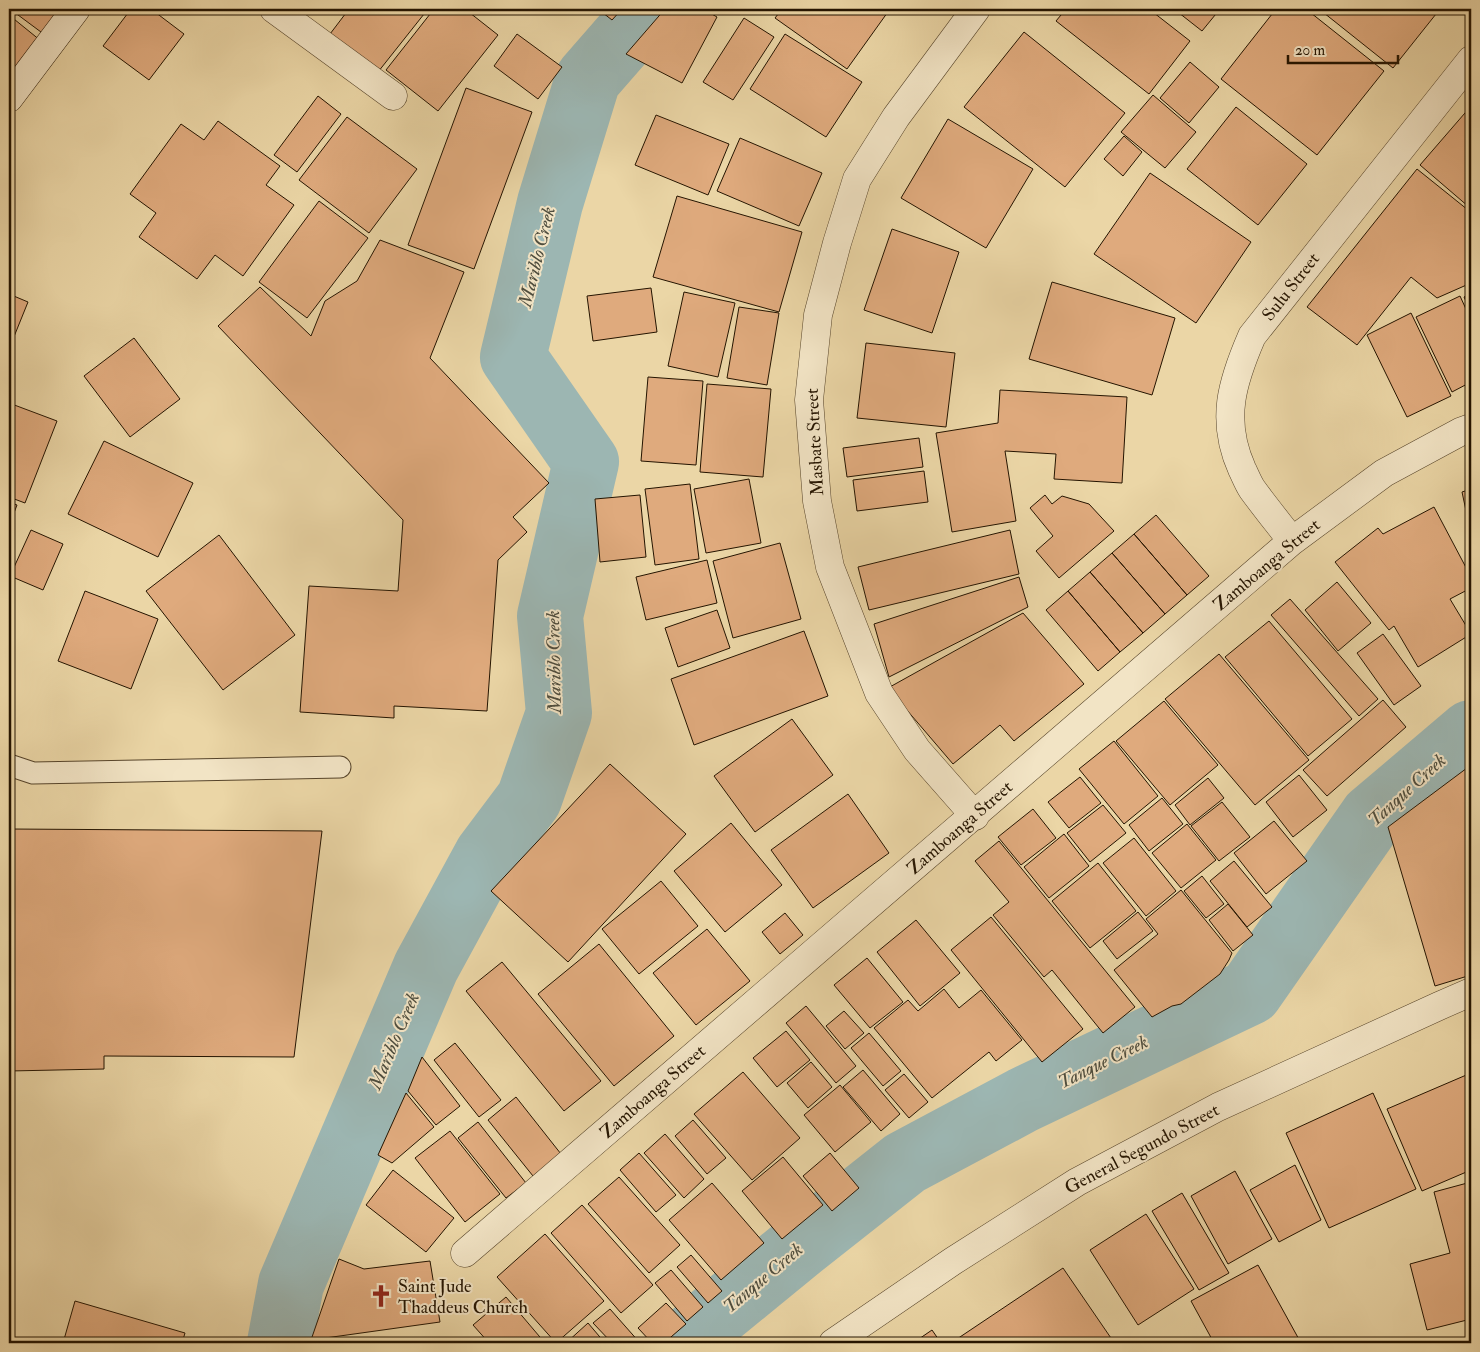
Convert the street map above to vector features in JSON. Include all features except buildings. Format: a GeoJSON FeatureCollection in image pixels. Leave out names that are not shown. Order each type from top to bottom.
{"type":"FeatureCollection","features":[{"type":"Feature","properties":{"kind":"street"},"geometry":{"type":"LineString","coordinates":[[9,98],[76,9]]}},
{"type":"Feature","properties":{"kind":"street"},"geometry":{"type":"LineString","coordinates":[[274,9],[393,96]]}},
{"type":"Feature","properties":{"kind":"street","name":"Masbate Street"},"geometry":{"type":"LineString","coordinates":[[975,816],[917,750],[879,693],[830,568],[817,500],[809,400],[818,315],[837,243],[857,179],[896,117],[976,9]]}},
{"type":"Feature","properties":{"kind":"street","name":"Sulu Street"},"geometry":{"type":"LineString","coordinates":[[1292,541],[1251,488],[1237,456],[1231,426],[1231,396],[1239,366],[1252,336],[1471,60]]}},
{"type":"Feature","properties":{"kind":"street","name":"Zamboanga Street"},"geometry":{"type":"LineString","coordinates":[[465,1253],[975,816],[1292,541],[1384,473],[1460,432],[1471,428]]}},
{"type":"Feature","properties":{"kind":"street","name":"General Segundo Street"},"geometry":{"type":"LineString","coordinates":[[833,1343],[953,1261],[1077,1182],[1218,1107],[1471,992]]}},
{"type":"Feature","properties":{"kind":"lane"},"geometry":{"type":"LineString","coordinates":[[9,765],[33,773],[340,767]]}},
{"type":"Feature","properties":{"kind":"waterway","name":"Mariblo Creek"},"geometry":{"type":"LineString","coordinates":[[280,1343],[291,1284],[426,967],[487,855],[529,799],[559,713],[550,616],[586,462],[513,357],[550,203],[588,79],[649,9]]}},
{"type":"Feature","properties":{"kind":"waterway","name":"Tanque Creek"},"geometry":{"type":"LineString","coordinates":[[685,1343],[712,1318],[905,1163],[1023,1100],[1250,992],[1372,817],[1471,733]]}},
{"type":"Feature","properties":{"kind":"place","name":"Saint Jude Thaddeus Church"},"geometry":{"type":"Point","coordinates":[381,1296]}}]}
